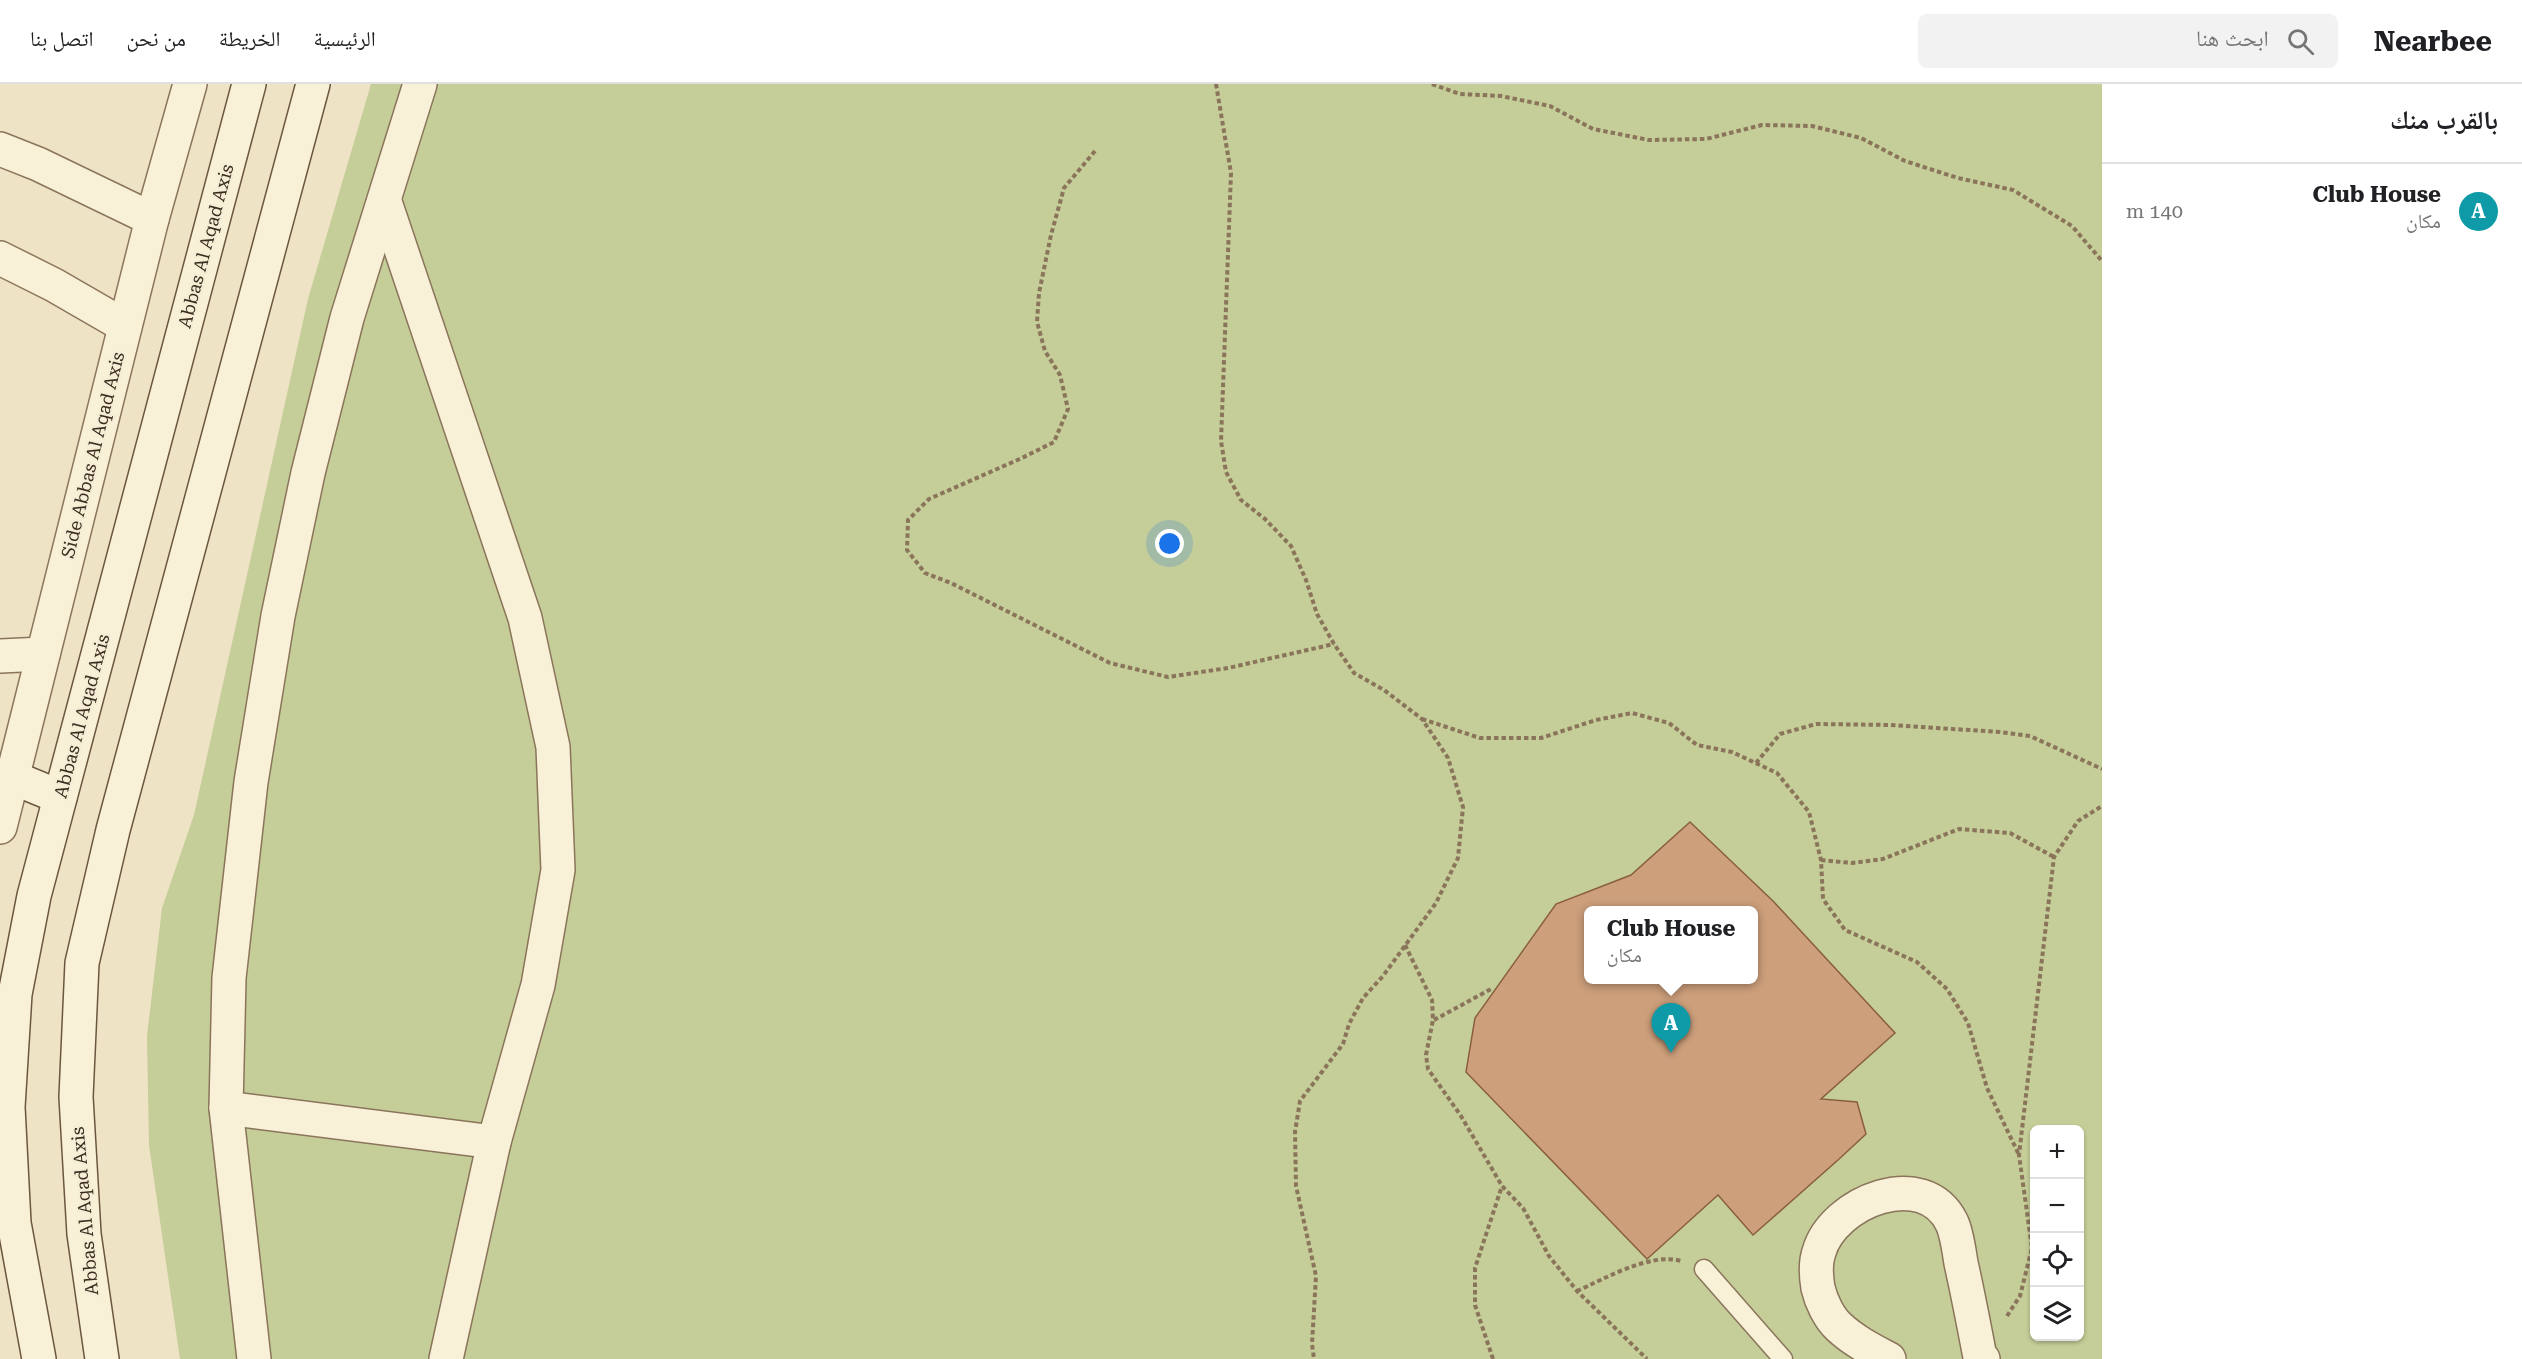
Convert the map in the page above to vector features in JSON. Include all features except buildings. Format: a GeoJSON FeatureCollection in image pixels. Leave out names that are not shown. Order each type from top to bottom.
{"type":"FeatureCollection","features":[{"type":"Feature","properties":{"kind":"street","name":"Side Abbas Al Aqad Axis"},"geometry":{"type":"LineString","coordinates":[[0,827],[152,219],[190,84]]}},
{"type":"Feature","properties":{"kind":"street","name":"Abbas Al Aqad Axis"},"geometry":{"type":"LineString","coordinates":[[39,1359],[14,1223],[8,1107],[15,994],[34,896],[249,84]]}},
{"type":"Feature","properties":{"kind":"street","name":"Abbas Al Aqad Axis"},"geometry":{"type":"LineString","coordinates":[[102,1359],[84,1234],[76,1097],[82,963],[113,830],[313,84]]}},
{"type":"Feature","properties":{"kind":"street"},"geometry":{"type":"LineString","coordinates":[[254,1359],[226,1108],[230,966],[251,782],[278,616],[308,473],[347,318],[420,84]]}},
{"type":"Feature","properties":{"kind":"street"},"geometry":{"type":"LineString","coordinates":[[0,149],[48,168],[152,219]]}},
{"type":"Feature","properties":{"kind":"street"},"geometry":{"type":"LineString","coordinates":[[385,202],[525,618],[553,747],[558,870],[538,985],[494,1142],[446,1359]]}},
{"type":"Feature","properties":{"kind":"street"},"geometry":{"type":"LineString","coordinates":[[0,258],[54,285],[125,326]]}},
{"type":"Feature","properties":{"kind":"street"},"geometry":{"type":"LineString","coordinates":[[0,656],[43,654]]}},
{"type":"Feature","properties":{"kind":"street"},"geometry":{"type":"LineString","coordinates":[[0,737],[9,756],[14,778],[60,797]]}},
{"type":"Feature","properties":{"kind":"street"},"geometry":{"type":"LineString","coordinates":[[226,1108],[494,1142]]}},
{"type":"Feature","properties":{"kind":"street"},"geometry":{"type":"LineString","coordinates":[[1889,1359],[1864,1346],[1838,1326],[1821,1300],[1816,1276],[1819,1251],[1830,1229],[1869,1200],[1892,1192],[1916,1194],[1937,1205],[1952,1223],[1981,1358]]}},
{"type":"Feature","properties":{"kind":"lane"},"geometry":{"type":"LineString","coordinates":[[1704,1269],[1783,1359]]}},
{"type":"Feature","properties":{"kind":"path"},"geometry":{"type":"LineString","coordinates":[[1216,84],[1232,173],[1221,441],[1226,472],[1241,500],[1265,519],[1291,546],[1306,580],[1317,614],[1354,673],[1384,690],[1422,719],[1448,758],[1462,807],[1458,858],[1436,903],[1363,998],[1343,1044],[1300,1101],[1295,1132],[1296,1186],[1316,1276],[1312,1344],[1314,1359]]}},
{"type":"Feature","properties":{"kind":"path"},"geometry":{"type":"LineString","coordinates":[[1432,84],[1460,94],[1501,96],[1550,105],[1593,129],[1649,140],[1706,139],[1762,125],[1812,126],[1861,138],[1905,161],[1958,178],[2013,190],[2072,226],[2102,261]]}},
{"type":"Feature","properties":{"kind":"path"},"geometry":{"type":"LineString","coordinates":[[1095,151],[1064,188],[1039,293],[1037,322],[1045,351],[1060,375],[1068,409],[1054,442],[1022,459],[929,499],[908,520],[907,550],[925,573],[951,583],[1110,663],[1168,677],[1228,668],[1334,644]]}},
{"type":"Feature","properties":{"kind":"path"},"geometry":{"type":"LineString","coordinates":[[1422,719],[1480,738],[1541,738],[1596,720],[1632,713],[1669,723],[1696,745],[1732,752],[1777,773],[1809,812],[1821,860],[1822,899],[1845,930],[1917,962],[1947,989],[1968,1023],[1987,1088],[2019,1155]]}},
{"type":"Feature","properties":{"kind":"path"},"geometry":{"type":"LineString","coordinates":[[1756,763],[1780,734],[1816,724],[1837,724],[2000,732],[2030,736],[2102,769]]}},
{"type":"Feature","properties":{"kind":"path"},"geometry":{"type":"LineString","coordinates":[[1981,1358],[2020,1296],[2032,1248],[2019,1155],[2054,857],[2078,821],[2102,806]]}},
{"type":"Feature","properties":{"kind":"path"},"geometry":{"type":"LineString","coordinates":[[1821,860],[1852,864],[1883,859],[1959,830],[2010,833],[2054,857]]}},
{"type":"Feature","properties":{"kind":"path"},"geometry":{"type":"LineString","coordinates":[[1405,945],[1432,1000],[1433,1020],[1426,1055],[1428,1069],[1461,1116],[1502,1186],[1523,1208],[1549,1256],[1577,1291],[1647,1359]]}},
{"type":"Feature","properties":{"kind":"path"},"geometry":{"type":"LineString","coordinates":[[1433,1020],[1491,988]]}},
{"type":"Feature","properties":{"kind":"path"},"geometry":{"type":"LineString","coordinates":[[1493,1359],[1475,1305],[1476,1269],[1502,1186]]}},
{"type":"Feature","properties":{"kind":"path"},"geometry":{"type":"LineString","coordinates":[[1577,1291],[1634,1266],[1670,1258],[1704,1269]]}},
{"type":"Feature","properties":{"kind":"green space"},"geometry":{"type":"Polygon","coordinates":[[[371,84],[2102,84],[2102,1359],[180,1359],[149,1145],[147,1036],[162,908],[194,815],[308,299],[371,84]]]}},
{"type":"Feature","properties":{"kind":"place","name":"Club House"},"geometry":{"type":"Point","coordinates":[1671,1053]}}]}
